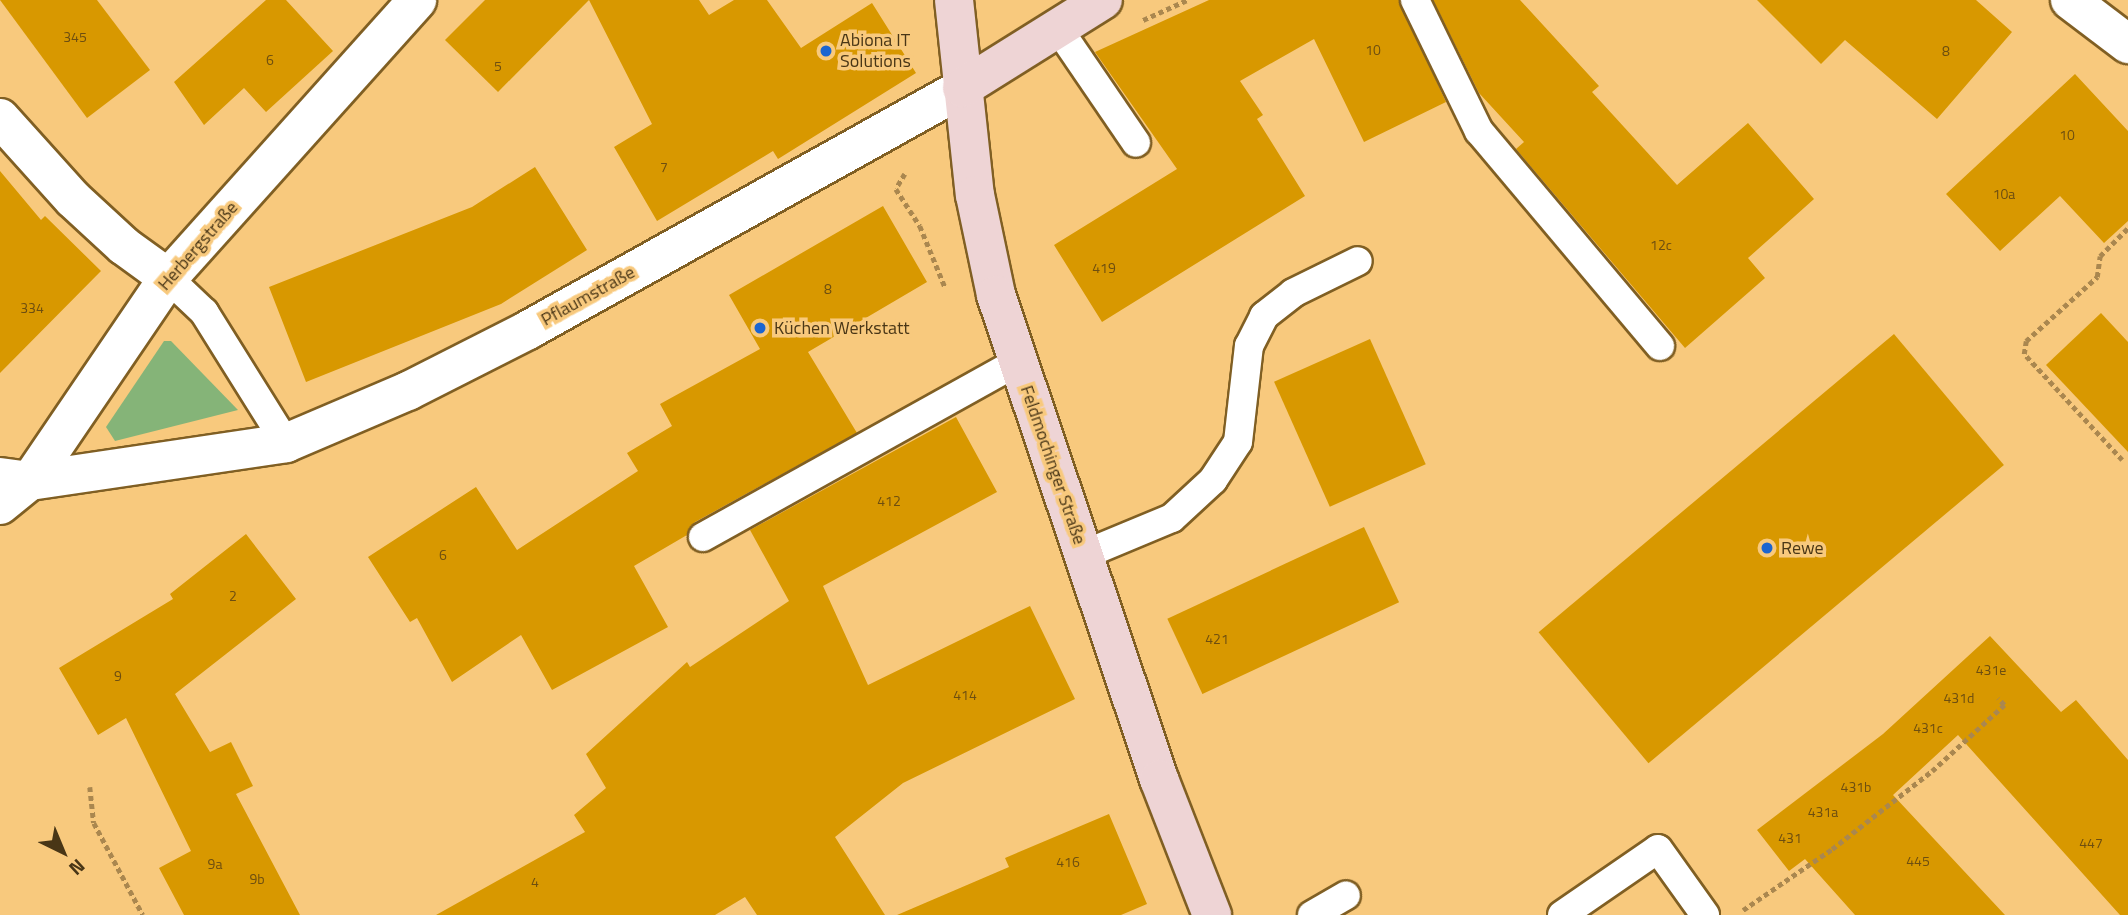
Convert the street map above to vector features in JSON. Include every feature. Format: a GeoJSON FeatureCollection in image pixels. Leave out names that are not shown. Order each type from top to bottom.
{"type":"FeatureCollection","features":[{"type":"Feature","properties":{"kind":"main road","name":"Feldmochinger Straße"},"geometry":{"type":"LineString","coordinates":[[954,0],[962,89],[983,245],[1018,362],[1158,779],[1212,915]]}},
{"type":"Feature","properties":{"kind":"main road","name":"Pflaumstraße"},"geometry":{"type":"LineString","coordinates":[[962,89],[1065,41],[1102,0]]}},
{"type":"Feature","properties":{"kind":"street","name":"Herbergstraße"},"geometry":{"type":"LineString","coordinates":[[0,505],[15,479],[168,278],[417,0]]}},
{"type":"Feature","properties":{"kind":"street"},"geometry":{"type":"LineString","coordinates":[[2070,0],[2128,44]]}},
{"type":"Feature","properties":{"kind":"street","name":"Pflaumstraße"},"geometry":{"type":"LineString","coordinates":[[15,479],[286,443],[408,391],[528,330],[962,89]]}},
{"type":"Feature","properties":{"kind":"street"},"geometry":{"type":"LineString","coordinates":[[0,118],[73,199],[124,246],[168,278]]}},
{"type":"Feature","properties":{"kind":"lane"},"geometry":{"type":"LineString","coordinates":[[1415,0],[1479,131],[1660,346]]}},
{"type":"Feature","properties":{"kind":"lane"},"geometry":{"type":"LineString","coordinates":[[1065,41],[1136,143]]}},
{"type":"Feature","properties":{"kind":"lane"},"geometry":{"type":"LineString","coordinates":[[1083,555],[1172,518],[1213,480],[1238,442],[1249,346],[1264,316],[1293,293],[1358,261]]}},
{"type":"Feature","properties":{"kind":"lane"},"geometry":{"type":"LineString","coordinates":[[168,278],[204,312],[286,443]]}},
{"type":"Feature","properties":{"kind":"lane"},"geometry":{"type":"LineString","coordinates":[[703,537],[1018,362]]}},
{"type":"Feature","properties":{"kind":"lane"},"geometry":{"type":"LineString","coordinates":[[1562,915],[1658,849],[1705,915]]}},
{"type":"Feature","properties":{"kind":"lane"},"geometry":{"type":"LineString","coordinates":[[1312,915],[1346,895]]}},
{"type":"Feature","properties":{"kind":"path"},"geometry":{"type":"LineString","coordinates":[[1065,41],[1187,0]]}},
{"type":"Feature","properties":{"kind":"path"},"geometry":{"type":"LineString","coordinates":[[2122,460],[2024,355],[2025,341],[2097,276],[2100,256],[2128,228]]}},
{"type":"Feature","properties":{"kind":"path"},"geometry":{"type":"LineString","coordinates":[[1736,915],[1867,822],[2004,705],[1998,698]]}},
{"type":"Feature","properties":{"kind":"path"},"geometry":{"type":"LineString","coordinates":[[1968,726],[1974,733]]}},
{"type":"Feature","properties":{"kind":"path"},"geometry":{"type":"LineString","coordinates":[[1956,737],[1962,743]]}},
{"type":"Feature","properties":{"kind":"path"},"geometry":{"type":"LineString","coordinates":[[90,787],[94,823],[143,915]]}},
{"type":"Feature","properties":{"kind":"path"},"geometry":{"type":"LineString","coordinates":[[1863,815],[1867,822]]}},
{"type":"Feature","properties":{"kind":"path"},"geometry":{"type":"LineString","coordinates":[[1828,842],[1832,849]]}},
{"type":"Feature","properties":{"kind":"path"},"geometry":{"type":"LineString","coordinates":[[1816,851],[1821,857]]}},
{"type":"Feature","properties":{"kind":"green space"},"geometry":{"type":"Polygon","coordinates":[[[164,341],[171,341],[238,410],[115,441],[106,427],[164,341]]]}},
{"type":"Feature","properties":{"kind":"building"},"geometry":{"type":"Polygon","coordinates":[[[0,0],[97,0],[150,70],[87,118],[0,0]]]}},
{"type":"Feature","properties":{"kind":"building"},"geometry":{"type":"Polygon","coordinates":[[[266,0],[286,0],[333,51],[266,112],[244,88],[204,125],[174,82],[266,0]]]}},
{"type":"Feature","properties":{"kind":"building"},"geometry":{"type":"Polygon","coordinates":[[[485,0],[589,0],[498,92],[445,40],[485,0]]]}},
{"type":"Feature","properties":{"kind":"building"},"geometry":{"type":"Polygon","coordinates":[[[589,0],[699,0],[709,15],[734,0],[767,0],[801,48],[872,3],[916,73],[778,159],[773,151],[657,221],[614,147],[652,124],[589,0]]]}},
{"type":"Feature","properties":{"kind":"building"},"geometry":{"type":"Polygon","coordinates":[[[1209,0],[1399,0],[1446,102],[1364,142],[1314,39],[1240,81],[1263,115],[1257,119],[1305,196],[1102,322],[1054,245],[1177,169],[1095,52],[1209,0]]]}},
{"type":"Feature","properties":{"kind":"building"},"geometry":{"type":"Polygon","coordinates":[[[1433,0],[1520,0],[1599,86],[1592,92],[1677,185],[1748,123],[1814,199],[1748,258],[1765,278],[1685,348],[1516,149],[1524,142],[1479,93],[1433,0]]]}},
{"type":"Feature","properties":{"kind":"building"},"geometry":{"type":"Polygon","coordinates":[[[1757,0],[1976,0],[2012,32],[1937,119],[1845,40],[1821,64],[1757,0]]]}},
{"type":"Feature","properties":{"kind":"building"},"geometry":{"type":"Polygon","coordinates":[[[2075,74],[2128,131],[2128,221],[2104,243],[2060,196],[2000,251],[1946,194],[2075,74]]]}},
{"type":"Feature","properties":{"kind":"building"},"geometry":{"type":"Polygon","coordinates":[[[535,167],[587,250],[501,304],[306,382],[269,287],[472,207],[535,167]]]}},
{"type":"Feature","properties":{"kind":"building"},"geometry":{"type":"Polygon","coordinates":[[[0,171],[41,220],[45,216],[101,271],[0,373],[0,171]]]}},
{"type":"Feature","properties":{"kind":"building"},"geometry":{"type":"Polygon","coordinates":[[[883,206],[927,282],[808,352],[857,433],[695,522],[687,535],[634,566],[668,627],[552,690],[521,635],[452,682],[417,618],[410,622],[368,557],[476,487],[517,550],[638,471],[627,453],[672,426],[660,404],[760,349],[729,295],[883,206]]]}},
{"type":"Feature","properties":{"kind":"building"},"geometry":{"type":"Polygon","coordinates":[[[2101,313],[2128,342],[2128,452],[2046,365],[2101,313]]]}},
{"type":"Feature","properties":{"kind":"building","name":"Rewe"},"geometry":{"type":"Polygon","coordinates":[[[1894,334],[2004,465],[1648,763],[1539,632],[1894,334]]]}},
{"type":"Feature","properties":{"kind":"building"},"geometry":{"type":"Polygon","coordinates":[[[1370,339],[1426,464],[1330,507],[1274,382],[1370,339]]]}},
{"type":"Feature","properties":{"kind":"building"},"geometry":{"type":"Polygon","coordinates":[[[956,417],[997,492],[823,586],[868,685],[1030,606],[1075,699],[903,783],[835,837],[885,915],[757,915],[745,897],[715,915],[436,915],[585,832],[574,815],[606,788],[586,754],[687,662],[690,667],[789,601],[750,530],[956,417]]]}},
{"type":"Feature","properties":{"kind":"building"},"geometry":{"type":"Polygon","coordinates":[[[1364,527],[1399,602],[1202,694],[1167,619],[1364,527]]]}},
{"type":"Feature","properties":{"kind":"building"},"geometry":{"type":"Polygon","coordinates":[[[246,534],[296,599],[175,694],[210,752],[231,742],[253,786],[236,794],[300,915],[184,915],[159,868],[191,851],[126,718],[98,735],[59,668],[173,599],[170,594],[246,534]]]}},
{"type":"Feature","properties":{"kind":"building"},"geometry":{"type":"Polygon","coordinates":[[[1990,636],[2061,712],[2076,700],[2128,760],[2128,915],[2120,915],[1958,735],[1893,795],[2005,915],[1855,915],[1805,859],[1789,871],[1757,830],[1883,734],[1990,636]]]}},
{"type":"Feature","properties":{"kind":"building"},"geometry":{"type":"Polygon","coordinates":[[[1109,814],[1147,904],[1121,915],[897,915],[1009,867],[1005,858],[1109,814]]]}},
{"type":"Feature","properties":{"kind":"place","name":"Abiona IT Solutions"},"geometry":{"type":"Point","coordinates":[826,51]}},
{"type":"Feature","properties":{"kind":"place","name":"Küchen Werkstatt"},"geometry":{"type":"Point","coordinates":[760,328]}},
{"type":"Feature","properties":{"kind":"place","name":"Rewe"},"geometry":{"type":"Point","coordinates":[1767,548]}}]}
